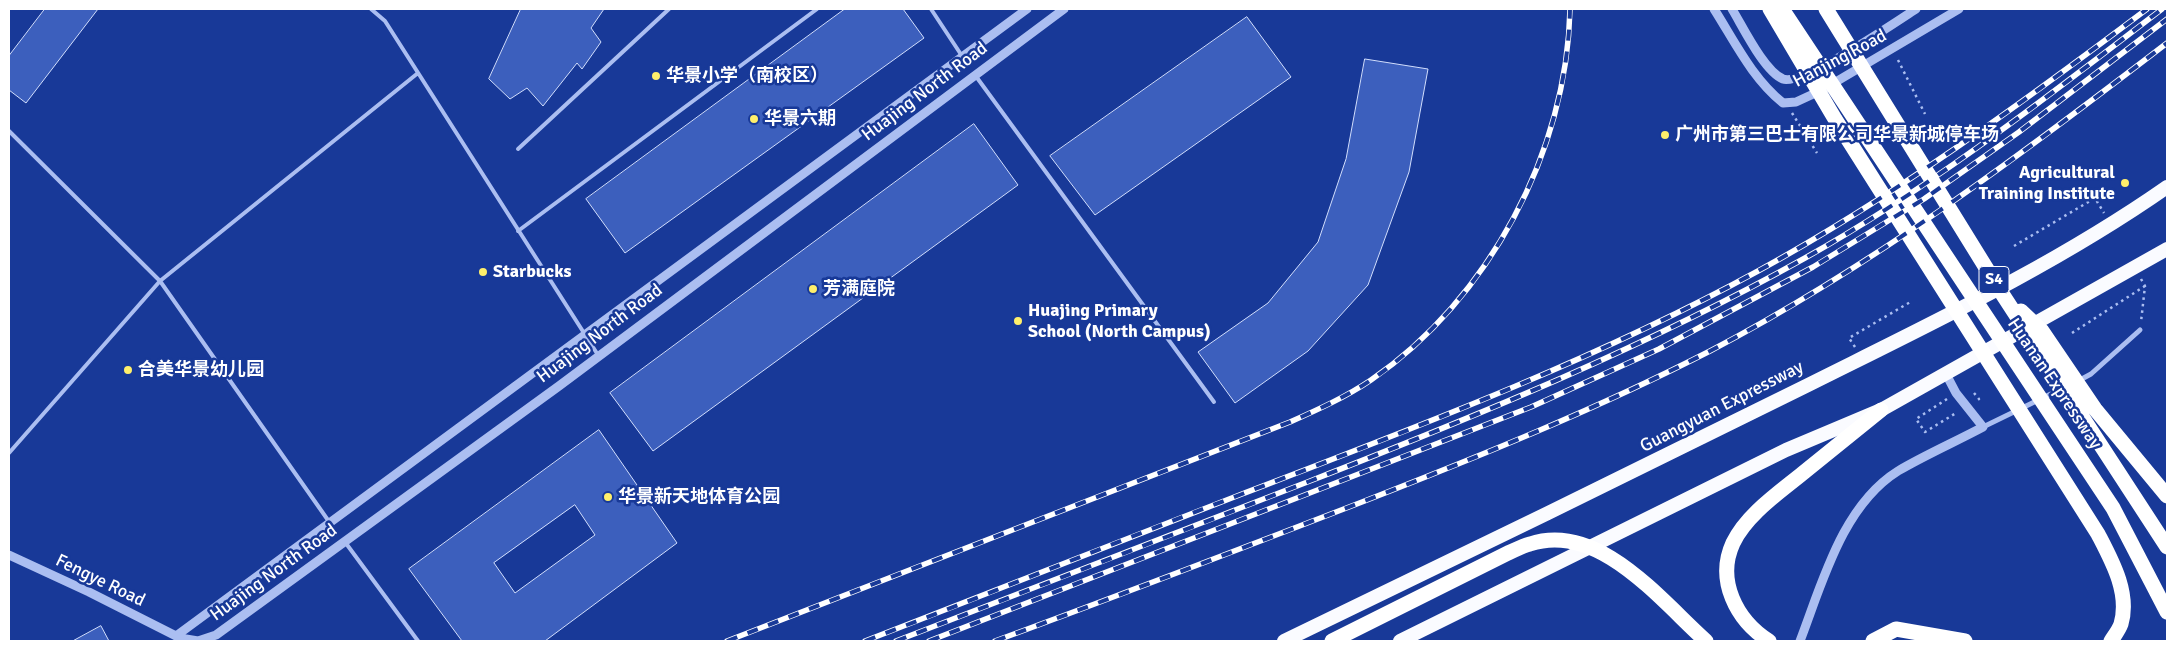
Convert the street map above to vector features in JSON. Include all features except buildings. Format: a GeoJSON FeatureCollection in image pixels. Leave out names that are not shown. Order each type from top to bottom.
{"type":"FeatureCollection","features":[{"type":"Feature","properties":{"kind":"highway"},"geometry":{"type":"LineString","coordinates":[[1770,9],[1835,119],[2098,534],[2119,581],[2123,602],[2121,624],[2111,641]]}},
{"type":"Feature","properties":{"kind":"highway","name":"Huanan Expressway"},"geometry":{"type":"LineString","coordinates":[[1782,9],[2113,508],[2167,612]]}},
{"type":"Feature","properties":{"kind":"highway","name":"Huanan Expressway"},"geometry":{"type":"LineString","coordinates":[[1826,9],[2001,292],[2167,547]]}},
{"type":"Feature","properties":{"kind":"highway","name":"Guangyuan Expressway"},"geometry":{"type":"LineString","coordinates":[[1284,641],[1640,469],[1997,290],[2075,245],[2167,187]]}},
{"type":"Feature","properties":{"kind":"highway"},"geometry":{"type":"LineString","coordinates":[[1400,641],[1786,450],[1881,410],[2167,249]]}},
{"type":"Feature","properties":{"kind":"highway"},"geometry":{"type":"LineString","coordinates":[[2001,292],[2042,331],[2095,409],[2167,496]]}},
{"type":"Feature","properties":{"kind":"highway"},"geometry":{"type":"LineString","coordinates":[[1769,641],[1742,617],[1728,592],[1726,566],[1734,542],[1751,519],[1774,497],[1881,410]]}},
{"type":"Feature","properties":{"kind":"highway"},"geometry":{"type":"LineString","coordinates":[[1332,641],[1508,553],[1530,543],[1549,540],[1568,541],[1584,545],[1627,567],[1706,641]]}},
{"type":"Feature","properties":{"kind":"highway"},"geometry":{"type":"LineString","coordinates":[[1873,641],[1896,629],[1964,641]]}},
{"type":"Feature","properties":{"kind":"street","name":"Huajing North Road"},"geometry":{"type":"LineString","coordinates":[[1026,9],[176,636],[185,640],[206,640],[237,620],[599,356],[1064,9]]}},
{"type":"Feature","properties":{"kind":"street","name":"Hanjing Road"},"geometry":{"type":"LineString","coordinates":[[1714,9],[1754,73],[1766,89],[1783,103],[1796,102],[1822,90],[1960,9]]}},
{"type":"Feature","properties":{"kind":"street","name":"Hanjing Road"},"geometry":{"type":"LineString","coordinates":[[1732,9],[1768,66],[1783,79],[1791,80],[1812,72],[1916,9]]}},
{"type":"Feature","properties":{"kind":"street"},"geometry":{"type":"LineString","coordinates":[[1800,641],[1845,532],[1866,500],[1896,472],[2092,374],[2140,330]]}},
{"type":"Feature","properties":{"kind":"street"},"geometry":{"type":"LineString","coordinates":[[1946,374],[1956,393],[1983,427]]}},
{"type":"Feature","properties":{"kind":"street","name":"Fengye Road"},"geometry":{"type":"LineString","coordinates":[[9,556],[176,636]]}},
{"type":"Feature","properties":{"kind":"lane"},"geometry":{"type":"LineString","coordinates":[[371,9],[385,21],[599,356]]}},
{"type":"Feature","properties":{"kind":"lane"},"geometry":{"type":"LineString","coordinates":[[518,149],[669,9]]}},
{"type":"Feature","properties":{"kind":"lane"},"geometry":{"type":"LineString","coordinates":[[518,231],[817,9]]}},
{"type":"Feature","properties":{"kind":"lane"},"geometry":{"type":"LineString","coordinates":[[931,9],[962,56]]}},
{"type":"Feature","properties":{"kind":"lane"},"geometry":{"type":"LineString","coordinates":[[9,453],[160,281],[418,73]]}},
{"type":"Feature","properties":{"kind":"lane"},"geometry":{"type":"LineString","coordinates":[[975,75],[1214,402]]}},
{"type":"Feature","properties":{"kind":"lane"},"geometry":{"type":"LineString","coordinates":[[9,131],[160,281],[330,523]]}},
{"type":"Feature","properties":{"kind":"lane"},"geometry":{"type":"LineString","coordinates":[[344,542],[418,641]]}},
{"type":"Feature","properties":{"kind":"path"},"geometry":{"type":"LineString","coordinates":[[1892,49],[1926,114]]}},
{"type":"Feature","properties":{"kind":"path"},"geometry":{"type":"LineString","coordinates":[[1783,103],[1794,115],[1817,153]]}},
{"type":"Feature","properties":{"kind":"path"},"geometry":{"type":"LineString","coordinates":[[2014,246],[2095,198]]}},
{"type":"Feature","properties":{"kind":"path"},"geometry":{"type":"LineString","coordinates":[[2134,269],[2145,286],[2140,330]]}},
{"type":"Feature","properties":{"kind":"path"},"geometry":{"type":"LineString","coordinates":[[2072,333],[2145,286]]}},
{"type":"Feature","properties":{"kind":"path"},"geometry":{"type":"LineString","coordinates":[[1849,338],[1912,301]]}},
{"type":"Feature","properties":{"kind":"path"},"geometry":{"type":"LineString","coordinates":[[1956,393],[1916,419],[1925,432],[1963,408]]}},
{"type":"Feature","properties":{"kind":"path"},"geometry":{"type":"LineString","coordinates":[[1971,404],[1979,399],[1974,393]]}},
{"type":"Feature","properties":{"kind":"railway"},"geometry":{"type":"LineString","coordinates":[[727,641],[1290,422],[1342,398],[1371,380],[1413,347],[1451,308],[1485,265],[1514,218],[1537,168],[1554,116],[1565,63],[1570,9]]}},
{"type":"Feature","properties":{"kind":"railway"},"geometry":{"type":"LineString","coordinates":[[865,641],[1439,418],[1568,363],[1696,304],[1809,242],[1908,180],[2053,79],[2147,9]]}},
{"type":"Feature","properties":{"kind":"railway"},"geometry":{"type":"LineString","coordinates":[[896,641],[1436,431],[1561,378],[1684,321],[1805,258],[1898,202],[1988,140],[2162,9]]}},
{"type":"Feature","properties":{"kind":"railway"},"geometry":{"type":"LineString","coordinates":[[929,641],[1531,407],[1659,349],[1813,267],[1924,199],[2019,132],[2167,19]]}},
{"type":"Feature","properties":{"kind":"railway"},"geometry":{"type":"LineString","coordinates":[[995,641],[1225,555],[1450,467],[1625,393],[1710,351],[1771,318],[1830,282],[1945,207],[2167,43]]}},
{"type":"Feature","properties":{"kind":"place","name":"华景小学（南校区）"},"geometry":{"type":"Point","coordinates":[656,76]}},
{"type":"Feature","properties":{"kind":"place","name":"华景六期"},"geometry":{"type":"Point","coordinates":[754,119]}},
{"type":"Feature","properties":{"kind":"place","name":"广州市第三巴士有限公司华景新城停车场"},"geometry":{"type":"Point","coordinates":[1665,135]}},
{"type":"Feature","properties":{"kind":"place","name":"Agricultural Training Institute"},"geometry":{"type":"Point","coordinates":[2125,183]}},
{"type":"Feature","properties":{"kind":"place","name":"Starbucks"},"geometry":{"type":"Point","coordinates":[483,272]}},
{"type":"Feature","properties":{"kind":"place","name":"芳满庭院"},"geometry":{"type":"Point","coordinates":[813,289]}},
{"type":"Feature","properties":{"kind":"place","name":"Huajing Primary School (North Campus)"},"geometry":{"type":"Point","coordinates":[1018,321]}},
{"type":"Feature","properties":{"kind":"place","name":"合美华景幼儿园"},"geometry":{"type":"Point","coordinates":[128,370]}},
{"type":"Feature","properties":{"kind":"place","name":"华景新天地体育公园"},"geometry":{"type":"Point","coordinates":[608,497]}}]}
